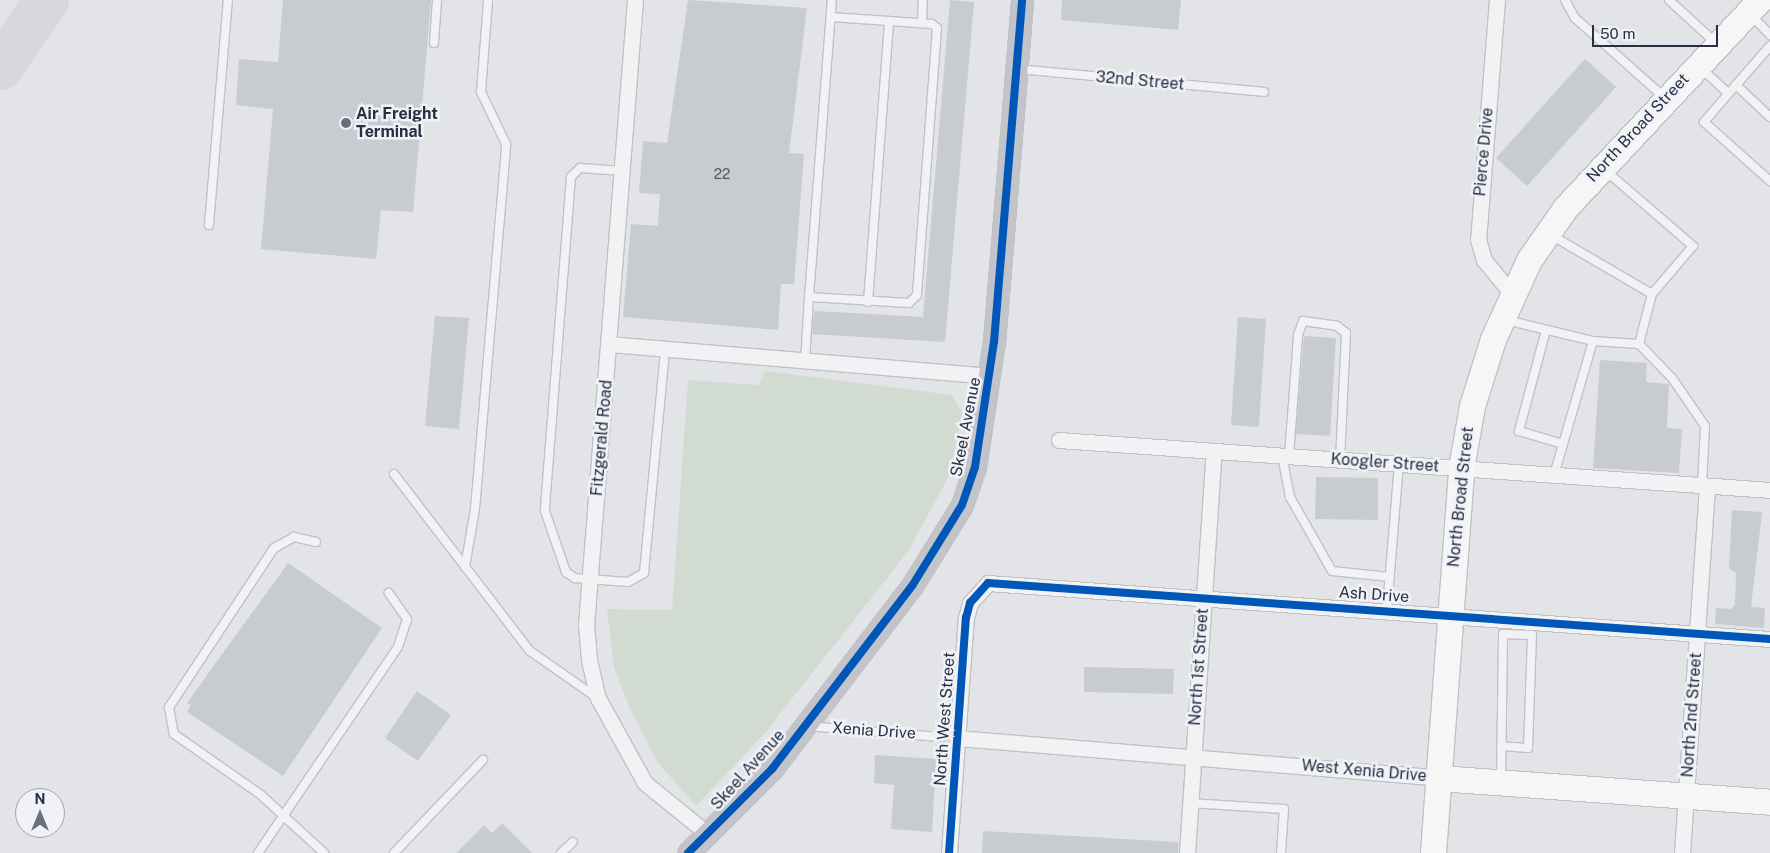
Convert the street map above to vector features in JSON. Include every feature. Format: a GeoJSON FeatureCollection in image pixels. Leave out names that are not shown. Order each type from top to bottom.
{"type":"FeatureCollection","features":[{"type":"Feature","properties":{"kind":"main road","name":"North Broad Street"},"geometry":{"type":"LineString","coordinates":[[1433,853],[1461,468],[1472,406],[1502,319],[1512,294],[1547,233],[1601,167],[1755,6]]}},
{"type":"Feature","properties":{"kind":"main road","name":"West Xenia Drive"},"geometry":{"type":"LineString","coordinates":[[1439,778],[1770,802]]}},
{"type":"Feature","properties":{"kind":"street","name":"Fitzgerald Road"},"geometry":{"type":"LineString","coordinates":[[634,0],[610,344],[590,580],[588,660],[598,698],[645,783],[708,834]]}},
{"type":"Feature","properties":{"kind":"street","name":"Skeel Avenue"},"geometry":{"type":"LineString","coordinates":[[688,853],[772,770],[952,526],[975,467],[990,376],[1022,0]]}},
{"type":"Feature","properties":{"kind":"street","name":"Pierce Drive"},"geometry":{"type":"LineString","coordinates":[[1497,0],[1478,239],[1484,260],[1512,294]]}},
{"type":"Feature","properties":{"kind":"street"},"geometry":{"type":"LineString","coordinates":[[610,344],[990,376]]}},
{"type":"Feature","properties":{"kind":"street","name":"Koogler Street"},"geometry":{"type":"LineString","coordinates":[[1059,440],[1770,490]]}},
{"type":"Feature","properties":{"kind":"street","name":"North 1st Street"},"geometry":{"type":"LineString","coordinates":[[1187,853],[1214,451]]}},
{"type":"Feature","properties":{"kind":"street","name":"North 2nd Street"},"geometry":{"type":"LineString","coordinates":[[1682,853],[1705,486]]}},
{"type":"Feature","properties":{"kind":"street","name":"Ash Drive"},"geometry":{"type":"LineString","coordinates":[[978,591],[988,583],[1002,583],[1388,609],[1770,639]]}},
{"type":"Feature","properties":{"kind":"street","name":"North West Street"},"geometry":{"type":"LineString","coordinates":[[949,853],[950,738],[966,618],[978,591]]}},
{"type":"Feature","properties":{"kind":"street","name":"West Xenia Drive"},"geometry":{"type":"LineString","coordinates":[[950,738],[1439,778]]}},
{"type":"Feature","properties":{"kind":"lane"},"geometry":{"type":"LineString","coordinates":[[209,225],[228,0]]}},
{"type":"Feature","properties":{"kind":"lane"},"geometry":{"type":"LineString","coordinates":[[434,43],[437,0]]}},
{"type":"Feature","properties":{"kind":"lane"},"geometry":{"type":"LineString","coordinates":[[465,567],[474,509],[506,144],[481,92],[488,0]]}},
{"type":"Feature","properties":{"kind":"lane"},"geometry":{"type":"LineString","coordinates":[[805,360],[832,0]]}},
{"type":"Feature","properties":{"kind":"lane"},"geometry":{"type":"LineString","coordinates":[[922,24],[923,0]]}},
{"type":"Feature","properties":{"kind":"lane"},"geometry":{"type":"LineString","coordinates":[[1566,0],[1575,18],[1666,99]]}},
{"type":"Feature","properties":{"kind":"lane"},"geometry":{"type":"LineString","coordinates":[[1669,0],[1718,45]]}},
{"type":"Feature","properties":{"kind":"lane"},"geometry":{"type":"LineString","coordinates":[[1755,6],[1770,35]]}},
{"type":"Feature","properties":{"kind":"lane"},"geometry":{"type":"LineString","coordinates":[[810,297],[909,303],[917,295],[938,28],[922,24],[831,17]]}},
{"type":"Feature","properties":{"kind":"lane"},"geometry":{"type":"LineString","coordinates":[[868,302],[889,21]]}},
{"type":"Feature","properties":{"kind":"lane"},"geometry":{"type":"LineString","coordinates":[[1770,46],[1704,122],[1770,181]]}},
{"type":"Feature","properties":{"kind":"lane"},"geometry":{"type":"LineString","coordinates":[[1698,65],[1728,93]]}},
{"type":"Feature","properties":{"kind":"lane","name":"32nd Street"},"geometry":{"type":"LineString","coordinates":[[1016,69],[1264,92]]}},
{"type":"Feature","properties":{"kind":"lane"},"geometry":{"type":"LineString","coordinates":[[1736,86],[1770,117]]}},
{"type":"Feature","properties":{"kind":"lane"},"geometry":{"type":"LineString","coordinates":[[1601,167],[1693,246],[1652,294],[1638,344]]}},
{"type":"Feature","properties":{"kind":"lane"},"geometry":{"type":"LineString","coordinates":[[623,171],[580,168],[571,177],[546,519],[566,572],[590,580],[628,582],[644,573],[666,349]]}},
{"type":"Feature","properties":{"kind":"lane"},"geometry":{"type":"LineString","coordinates":[[1547,233],[1652,294]]}},
{"type":"Feature","properties":{"kind":"lane"},"geometry":{"type":"LineString","coordinates":[[1502,319],[1593,341],[1638,344],[1672,378],[1705,426],[1705,486]]}},
{"type":"Feature","properties":{"kind":"lane"},"geometry":{"type":"LineString","coordinates":[[1340,460],[1346,333],[1337,326],[1303,320],[1298,334],[1286,456],[1290,497],[1332,571],[1390,577]]}},
{"type":"Feature","properties":{"kind":"lane"},"geometry":{"type":"LineString","coordinates":[[1546,330],[1519,431],[1563,444]]}},
{"type":"Feature","properties":{"kind":"lane"},"geometry":{"type":"LineString","coordinates":[[1554,475],[1593,341]]}},
{"type":"Feature","properties":{"kind":"lane"},"geometry":{"type":"LineString","coordinates":[[1388,609],[1399,464]]}},
{"type":"Feature","properties":{"kind":"lane"},"geometry":{"type":"LineString","coordinates":[[394,474],[530,651],[598,698]]}},
{"type":"Feature","properties":{"kind":"lane"},"geometry":{"type":"LineString","coordinates":[[316,542],[294,537],[274,548],[169,707],[174,734],[283,816],[324,853]]}},
{"type":"Feature","properties":{"kind":"lane"},"geometry":{"type":"LineString","coordinates":[[258,853],[398,647],[407,618],[389,592]]}},
{"type":"Feature","properties":{"kind":"lane"},"geometry":{"type":"LineString","coordinates":[[1501,782],[1503,618]]}},
{"type":"Feature","properties":{"kind":"lane"},"geometry":{"type":"LineString","coordinates":[[1501,746],[1528,748],[1532,635],[1503,634]]}},
{"type":"Feature","properties":{"kind":"lane","name":"Xenia Drive"},"geometry":{"type":"LineString","coordinates":[[805,726],[950,738]]}},
{"type":"Feature","properties":{"kind":"lane"},"geometry":{"type":"LineString","coordinates":[[394,853],[483,760]]}},
{"type":"Feature","properties":{"kind":"lane"},"geometry":{"type":"LineString","coordinates":[[1190,803],[1284,809],[1281,853]]}},
{"type":"Feature","properties":{"kind":"lane"},"geometry":{"type":"LineString","coordinates":[[561,853],[573,842]]}},
{"type":"Feature","properties":{"kind":"shaded area"},"geometry":{"type":"Polygon","coordinates":[[[765,371],[952,395],[962,412],[950,474],[909,550],[765,733],[696,806],[658,763],[631,711],[614,668],[607,609],[672,610],[688,380],[759,385],[765,371]]]}},
{"type":"Feature","properties":{"kind":"building","name":"Air Freight Terminal"},"geometry":{"type":"Polygon","coordinates":[[[283,0],[431,0],[413,212],[381,210],[376,259],[261,249],[273,109],[236,105],[239,59],[278,62],[283,0]]]}},
{"type":"Feature","properties":{"kind":"building"},"geometry":{"type":"Polygon","coordinates":[[[688,0],[807,8],[789,153],[804,154],[794,284],[781,284],[778,330],[623,317],[631,224],[658,226],[660,194],[639,193],[643,141],[667,143],[688,0]]]}},
{"type":"Feature","properties":{"kind":"building"},"geometry":{"type":"Polygon","coordinates":[[[950,0],[974,2],[945,342],[812,334],[814,311],[923,317],[950,0]]]}},
{"type":"Feature","properties":{"kind":"building"},"geometry":{"type":"Polygon","coordinates":[[[1062,0],[1181,0],[1178,30],[1061,20],[1062,0]]]}},
{"type":"Feature","properties":{"kind":"building"},"geometry":{"type":"Polygon","coordinates":[[[1585,59],[1616,87],[1527,186],[1496,158],[1585,59]]]}},
{"type":"Feature","properties":{"kind":"building"},"geometry":{"type":"Polygon","coordinates":[[[435,316],[469,318],[459,429],[425,426],[435,316]]]}},
{"type":"Feature","properties":{"kind":"building"},"geometry":{"type":"Polygon","coordinates":[[[1238,317],[1266,319],[1259,427],[1231,425],[1238,317]]]}},
{"type":"Feature","properties":{"kind":"building"},"geometry":{"type":"Polygon","coordinates":[[[1304,336],[1336,338],[1330,436],[1296,434],[1304,336]]]}},
{"type":"Feature","properties":{"kind":"building"},"geometry":{"type":"Polygon","coordinates":[[[1600,360],[1647,363],[1646,382],[1669,384],[1667,428],[1682,429],[1679,473],[1593,468],[1600,360]]]}},
{"type":"Feature","properties":{"kind":"building"},"geometry":{"type":"Polygon","coordinates":[[[1316,477],[1378,478],[1378,520],[1315,519],[1316,477]]]}},
{"type":"Feature","properties":{"kind":"building"},"geometry":{"type":"Polygon","coordinates":[[[1732,510],[1762,512],[1751,607],[1765,608],[1764,628],[1715,624],[1716,608],[1731,609],[1735,605],[1736,573],[1729,568],[1732,510]]]}},
{"type":"Feature","properties":{"kind":"building"},"geometry":{"type":"Polygon","coordinates":[[[288,563],[382,628],[283,776],[187,712],[191,705],[187,703],[288,563]]]}},
{"type":"Feature","properties":{"kind":"building"},"geometry":{"type":"Polygon","coordinates":[[[1084,667],[1174,669],[1173,694],[1084,692],[1084,667]]]}},
{"type":"Feature","properties":{"kind":"building"},"geometry":{"type":"Polygon","coordinates":[[[417,691],[451,715],[418,761],[385,738],[417,691]]]}},
{"type":"Feature","properties":{"kind":"building"},"geometry":{"type":"Polygon","coordinates":[[[875,755],[936,759],[932,832],[891,829],[894,785],[874,783],[875,755]]]}},
{"type":"Feature","properties":{"kind":"building"},"geometry":{"type":"Polygon","coordinates":[[[502,823],[532,853],[456,853],[484,825],[492,833],[502,823]]]}},
{"type":"Feature","properties":{"kind":"building"},"geometry":{"type":"Polygon","coordinates":[[[983,831],[1178,842],[1178,853],[982,853],[983,831]]]}},
{"type":"Feature","properties":{"kind":"taxiway"},"geometry":{"type":"LineString","coordinates":[[0,67],[46,0]]}},
{"type":"Feature","properties":{"kind":"cycle path"},"geometry":{"type":"LineString","coordinates":[[688,853],[772,769],[912,586],[962,505],[975,467],[994,342],[1022,0]]}},
{"type":"Feature","properties":{"kind":"cycle path"},"geometry":{"type":"LineString","coordinates":[[949,853],[966,618],[970,603],[988,583],[1770,639]]}},
{"type":"Feature","properties":{"kind":"place","name":"Air Freight Terminal"},"geometry":{"type":"Point","coordinates":[346,123]}}]}
